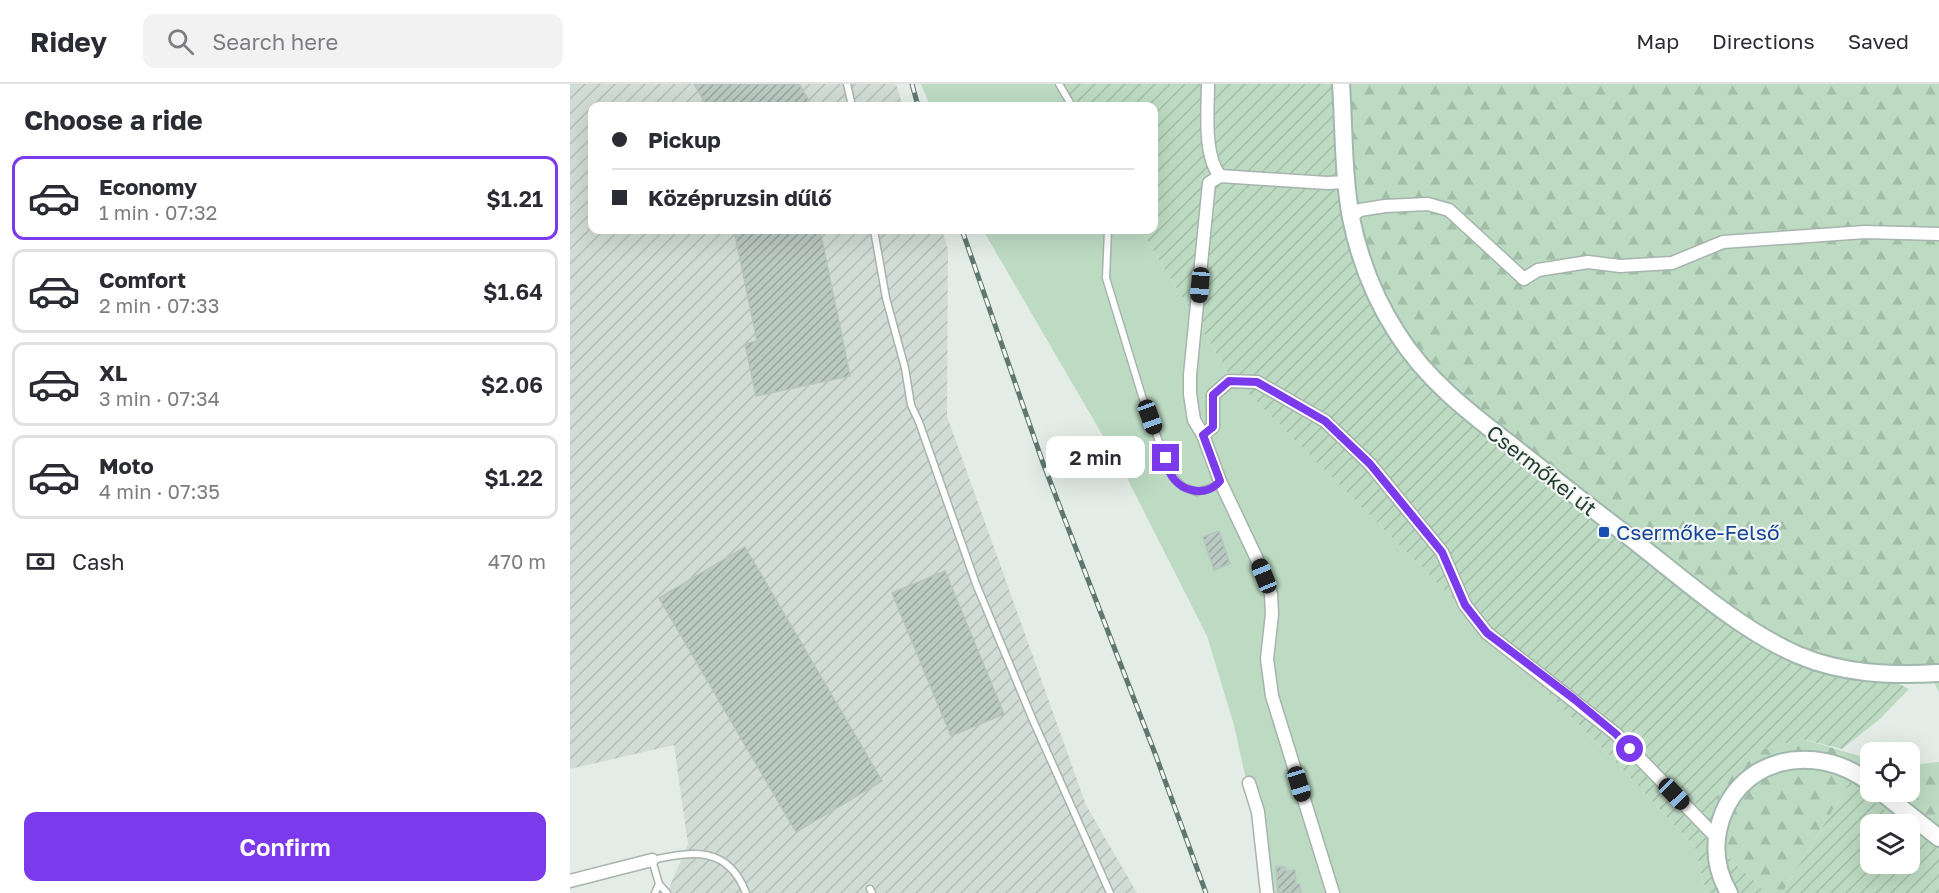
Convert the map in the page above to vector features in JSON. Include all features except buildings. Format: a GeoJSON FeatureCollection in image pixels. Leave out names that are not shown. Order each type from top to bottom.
{"type":"FeatureCollection","features":[{"type":"Feature","properties":{"kind":"main road","name":"Csermőkei út"},"geometry":{"type":"LineString","coordinates":[[1341,84],[1351,217],[1362,259],[1396,333],[1428,376],[1471,414],[1600,515],[1737,620],[1780,647],[1820,663],[1841,668],[1889,675],[1939,673]]}},
{"type":"Feature","properties":{"kind":"main road"},"geometry":{"type":"LineString","coordinates":[[1729,893],[1717,862],[1717,838],[1720,820],[1735,791],[1762,769],[1782,762],[1806,759],[1832,763],[1860,775]]}},
{"type":"Feature","properties":{"kind":"main road"},"geometry":{"type":"LineString","coordinates":[[1894,802],[1939,838]]}},
{"type":"Feature","properties":{"kind":"street"},"geometry":{"type":"LineString","coordinates":[[1208,84],[1210,145],[1215,169],[1220,176]]}},
{"type":"Feature","properties":{"kind":"street"},"geometry":{"type":"LineString","coordinates":[[1334,893],[1272,696],[1267,658],[1272,614],[1271,594],[1257,557],[1220,481],[1203,435],[1194,420],[1190,375],[1209,183],[1220,176],[1327,183],[1348,182]]}},
{"type":"Feature","properties":{"kind":"street"},"geometry":{"type":"LineString","coordinates":[[1351,217],[1360,210],[1384,206],[1428,204],[1449,210],[1524,279],[1538,270],[1588,262],[1620,266],[1672,263],[1723,242],[1865,232],[1939,234]]}},
{"type":"Feature","properties":{"kind":"street"},"geometry":{"type":"LineString","coordinates":[[1203,435],[1213,427],[1213,395],[1229,381],[1257,382],[1325,421],[1370,464],[1442,552],[1465,605],[1487,633],[1616,734],[1717,838]]}},
{"type":"Feature","properties":{"kind":"street"},"geometry":{"type":"LineString","coordinates":[[1249,783],[1258,813],[1267,893]]}},
{"type":"Feature","properties":{"kind":"street"},"geometry":{"type":"LineString","coordinates":[[570,881],[652,860]]}},
{"type":"Feature","properties":{"kind":"lane"},"geometry":{"type":"LineString","coordinates":[[847,84],[851,102]]}},
{"type":"Feature","properties":{"kind":"lane"},"geometry":{"type":"LineString","coordinates":[[1059,84],[1070,102]]}},
{"type":"Feature","properties":{"kind":"lane"},"geometry":{"type":"LineString","coordinates":[[875,234],[886,298],[911,405],[976,584],[1032,718],[1110,893]]}},
{"type":"Feature","properties":{"kind":"lane"},"geometry":{"type":"LineString","coordinates":[[1108,234],[1106,278],[1142,396],[1171,474],[1183,487],[1197,492],[1216,486],[1220,481]]}},
{"type":"Feature","properties":{"kind":"lane"},"geometry":{"type":"LineString","coordinates":[[667,893],[660,884],[652,860],[684,853],[719,858],[731,867],[746,893]]}},
{"type":"Feature","properties":{"kind":"lane"},"geometry":{"type":"LineString","coordinates":[[655,893],[660,884]]}},
{"type":"Feature","properties":{"kind":"shaded area"},"geometry":{"type":"Polygon","coordinates":[[[570,84],[896,84],[902,102],[588,102],[588,234],[943,234],[948,250],[947,416],[1086,805],[1137,893],[667,893],[688,844],[674,745],[570,769],[570,84]]]}},
{"type":"Feature","properties":{"kind":"green space"},"geometry":{"type":"Polygon","coordinates":[[[921,84],[1053,84],[1064,102],[928,102],[921,84]]]}},
{"type":"Feature","properties":{"kind":"green space"},"geometry":{"type":"Polygon","coordinates":[[[1053,84],[1341,84],[1348,181],[1386,314],[1446,393],[1765,638],[1881,674],[1909,689],[1880,719],[1842,749],[1802,739],[1748,753],[1722,784],[1714,807],[1727,856],[1767,893],[1706,893],[1695,847],[1610,756],[1229,374],[1143,234],[1158,234],[1158,102],[1064,102],[1053,84]]]}},
{"type":"Feature","properties":{"kind":"green space"},"geometry":{"type":"Polygon","coordinates":[[[1341,84],[1939,84],[1939,692],[1930,674],[1841,668],[1737,620],[1411,354],[1362,259],[1341,84]]]}},
{"type":"Feature","properties":{"kind":"green space"},"geometry":{"type":"Polygon","coordinates":[[[985,234],[1143,234],[1229,374],[1610,756],[1695,847],[1706,893],[1265,893],[1254,816],[1234,725],[1207,636],[1124,472],[985,234]]]}},
{"type":"Feature","properties":{"kind":"green space"},"geometry":{"type":"Polygon","coordinates":[[[1802,739],[1860,756],[1860,791],[1850,782],[1782,893],[1767,893],[1727,856],[1713,807],[1722,784],[1748,753],[1802,739]]]}},
{"type":"Feature","properties":{"kind":"green space"},"geometry":{"type":"Polygon","coordinates":[[[1939,762],[1939,850],[1920,836],[1920,814],[1887,814],[1872,802],[1920,802],[1920,764],[1939,762]]]}},
{"type":"Feature","properties":{"kind":"green space"},"geometry":{"type":"Polygon","coordinates":[[[1850,782],[1860,790],[1860,802],[1875,802],[1889,814],[1860,814],[1860,874],[1920,874],[1920,836],[1939,850],[1939,893],[1782,893],[1850,782]]]}},
{"type":"Feature","properties":{"kind":"railway"},"geometry":{"type":"LineString","coordinates":[[912,84],[917,102]]}},
{"type":"Feature","properties":{"kind":"railway"},"geometry":{"type":"LineString","coordinates":[[963,234],[1043,463],[1156,756],[1206,893]]}},
{"type":"Feature","properties":{"kind":"place","name":"Csermőke-Felső"},"geometry":{"type":"Point","coordinates":[1604,532]}},
{"type":"Feature","properties":{"kind":"route"},"geometry":{"type":"LineString","coordinates":[[1166,458],[1171,474],[1183,487],[1197,492],[1216,486],[1220,481],[1203,435],[1213,427],[1213,395],[1229,381],[1257,382],[1325,421],[1370,464],[1442,552],[1465,605],[1487,633],[1574,699],[1616,734],[1630,749]]}}]}
